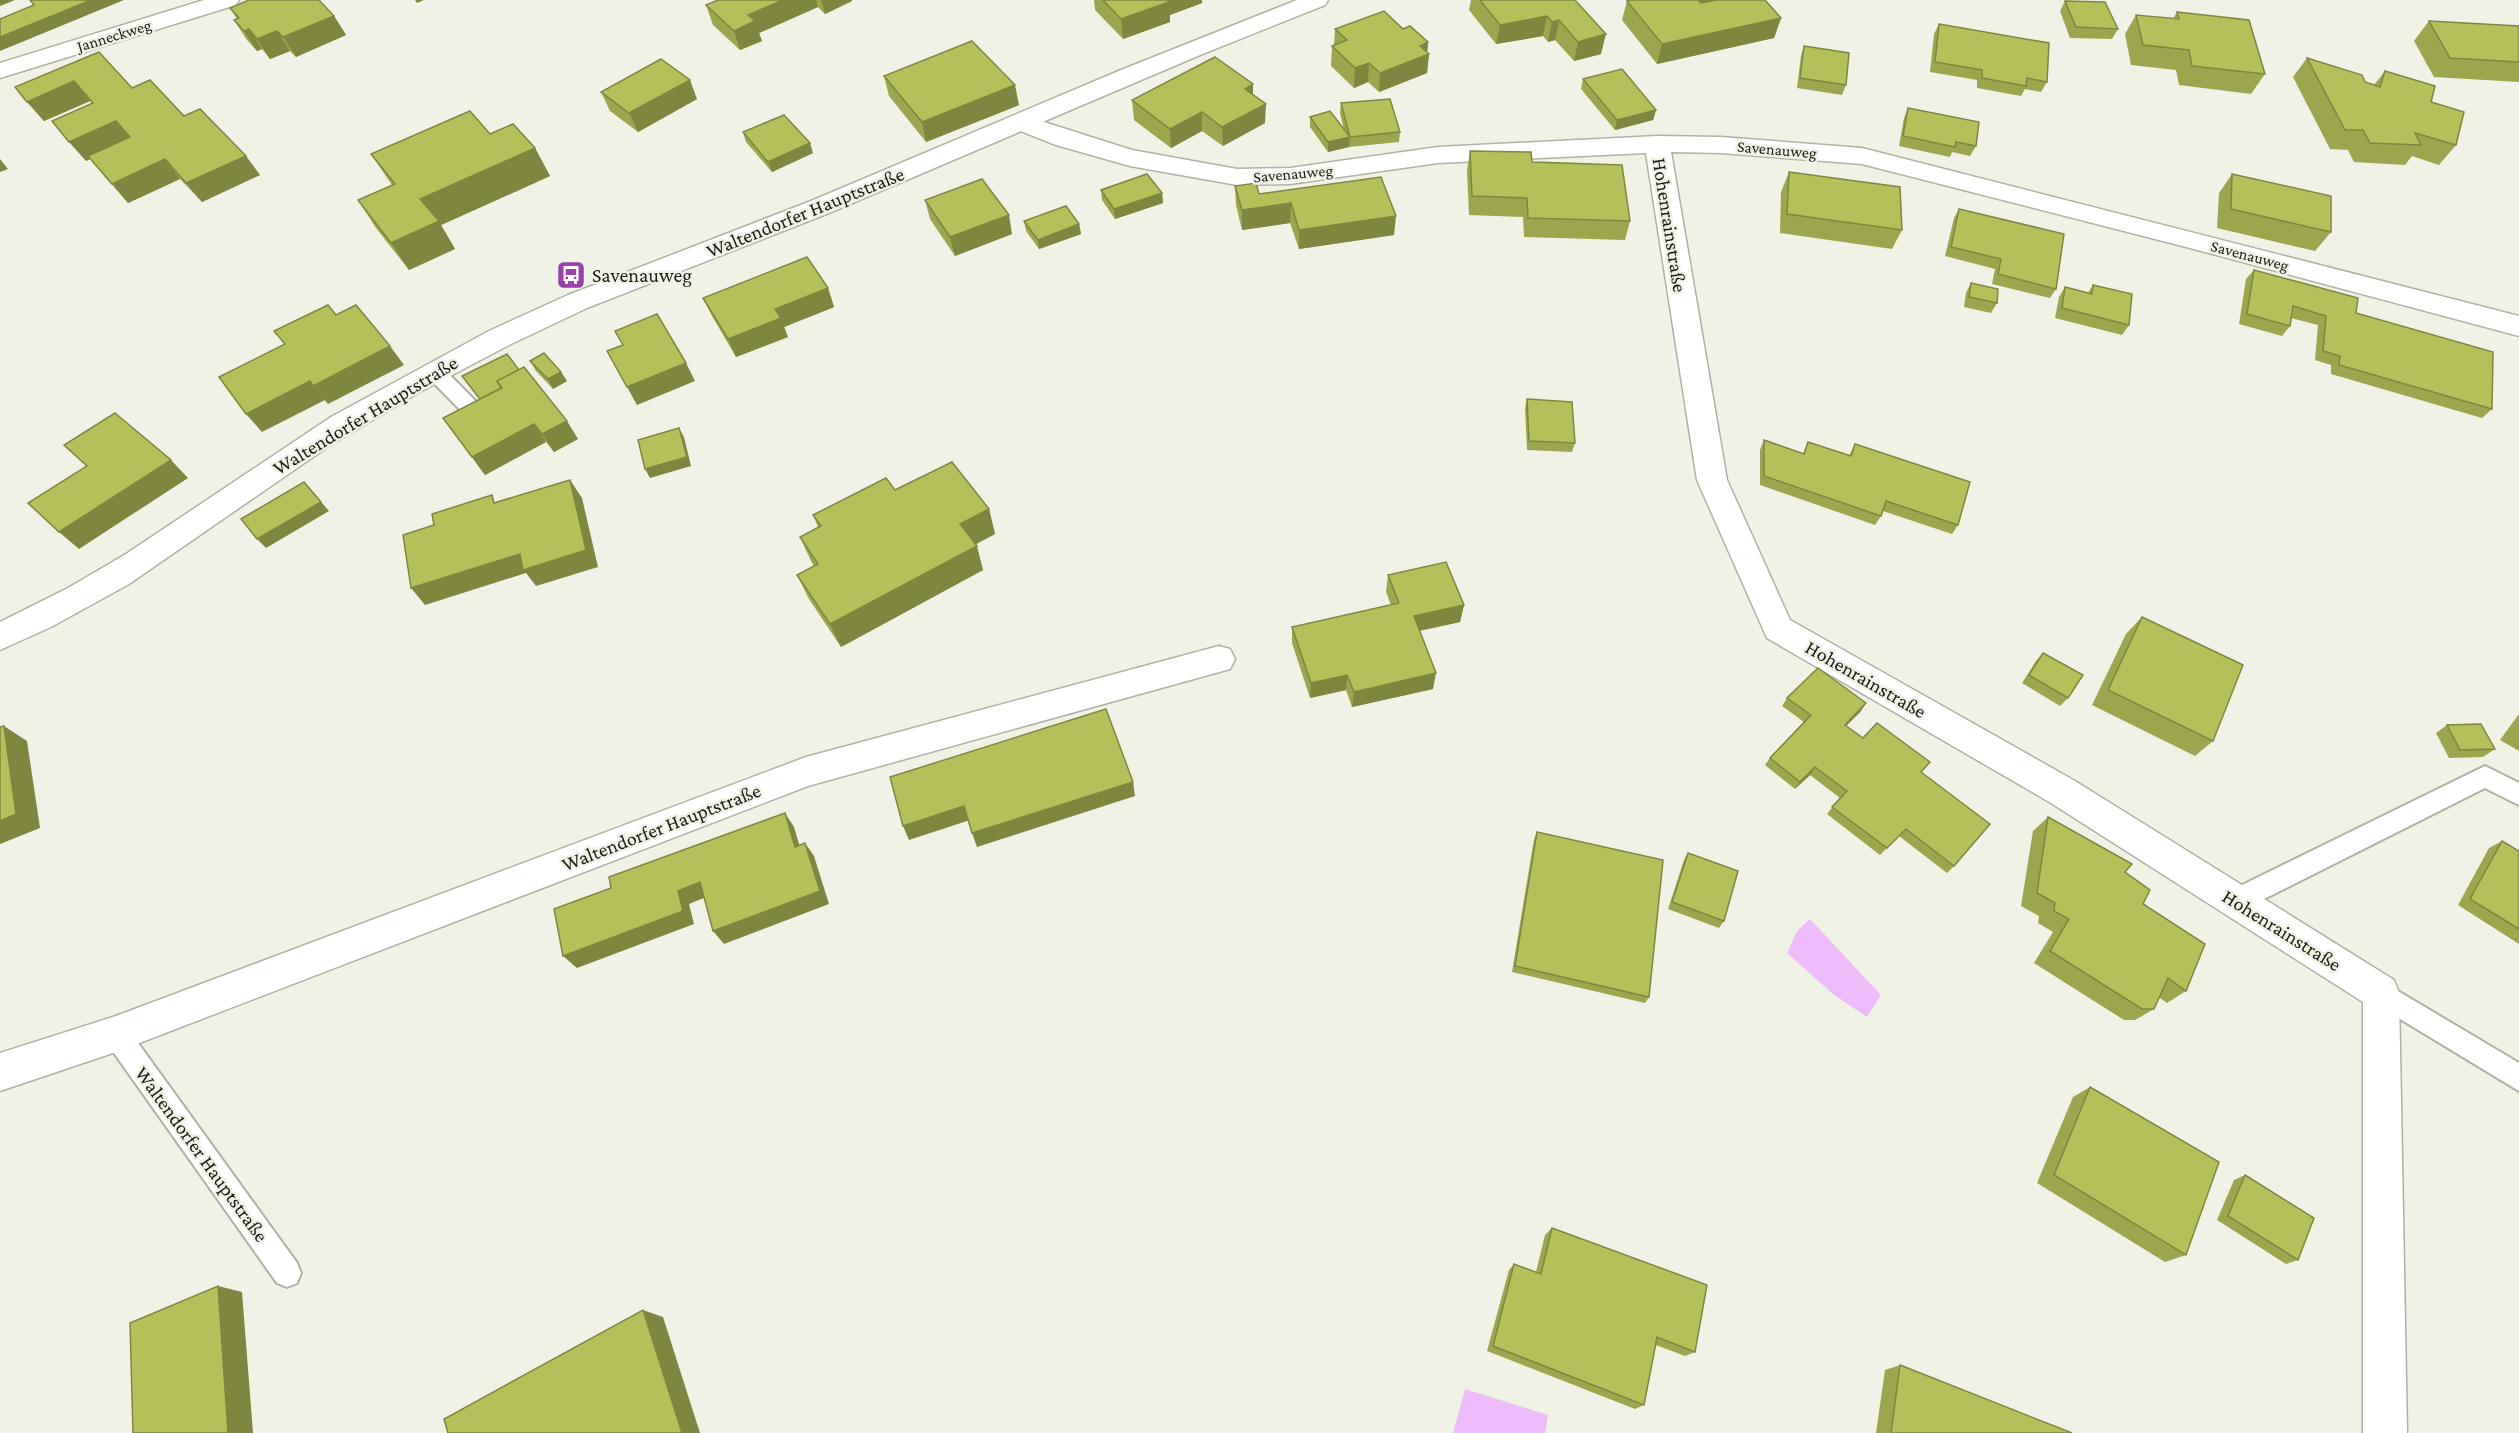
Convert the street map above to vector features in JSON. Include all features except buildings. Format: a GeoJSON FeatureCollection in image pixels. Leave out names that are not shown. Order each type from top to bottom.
{"type":"FeatureCollection","features":[{"type":"Feature","properties":{"kind":"street","name":"Janneckweg"},"geometry":{"type":"LineString","coordinates":[[0,71],[228,0]]}},
{"type":"Feature","properties":{"kind":"street","name":"Waltendorfer Hauptstraße"},"geometry":{"type":"LineString","coordinates":[[0,637],[44,616],[151,554],[318,439],[502,336],[593,296],[817,208],[1022,123],[1170,58],[1317,0]]}},
{"type":"Feature","properties":{"kind":"street","name":"Savenauweg"},"geometry":{"type":"LineString","coordinates":[[1022,123],[1065,140],[1130,158],[1237,177],[1290,176],[1438,155],[1657,144],[1721,145],[1862,156],[2190,239],[2519,326]]}},
{"type":"Feature","properties":{"kind":"street","name":"Hohenrainstraße"},"geometry":{"type":"LineString","coordinates":[[1657,144],[1712,480],[1778,629],[2063,792],[2381,993]]}},
{"type":"Feature","properties":{"kind":"street","name":"Waltendorfer Hauptstraße"},"geometry":{"type":"LineString","coordinates":[[0,1072],[116,1034],[806,772],[1219,658]]}},
{"type":"Feature","properties":{"kind":"street"},"geometry":{"type":"LineString","coordinates":[[2381,993],[2385,1433]]}},
{"type":"Feature","properties":{"kind":"lane"},"geometry":{"type":"LineString","coordinates":[[435,372],[484,422]]}},
{"type":"Feature","properties":{"kind":"lane"},"geometry":{"type":"LineString","coordinates":[[2235,901],[2485,776],[2519,795]]}},
{"type":"Feature","properties":{"kind":"lane","name":"Hohenrainstraße"},"geometry":{"type":"LineString","coordinates":[[2381,993],[2519,1078]]}},
{"type":"Feature","properties":{"kind":"lane","name":"Waltendorfer Hauptstraße"},"geometry":{"type":"LineString","coordinates":[[116,1034],[287,1274]]}},
{"type":"Feature","properties":{"kind":"shaded area"},"geometry":{"type":"Polygon","coordinates":[[[1810,919],[1881,995],[1867,1017],[1834,995],[1787,953],[1797,931],[1810,919]]]}},
{"type":"Feature","properties":{"kind":"shaded area"},"geometry":{"type":"Polygon","coordinates":[[[1465,1389],[1548,1415],[1545,1433],[1453,1433],[1465,1389]]]}},
{"type":"Feature","properties":{"kind":"place","name":"Savenauweg"},"geometry":{"type":"Point","coordinates":[571,275]}}]}
